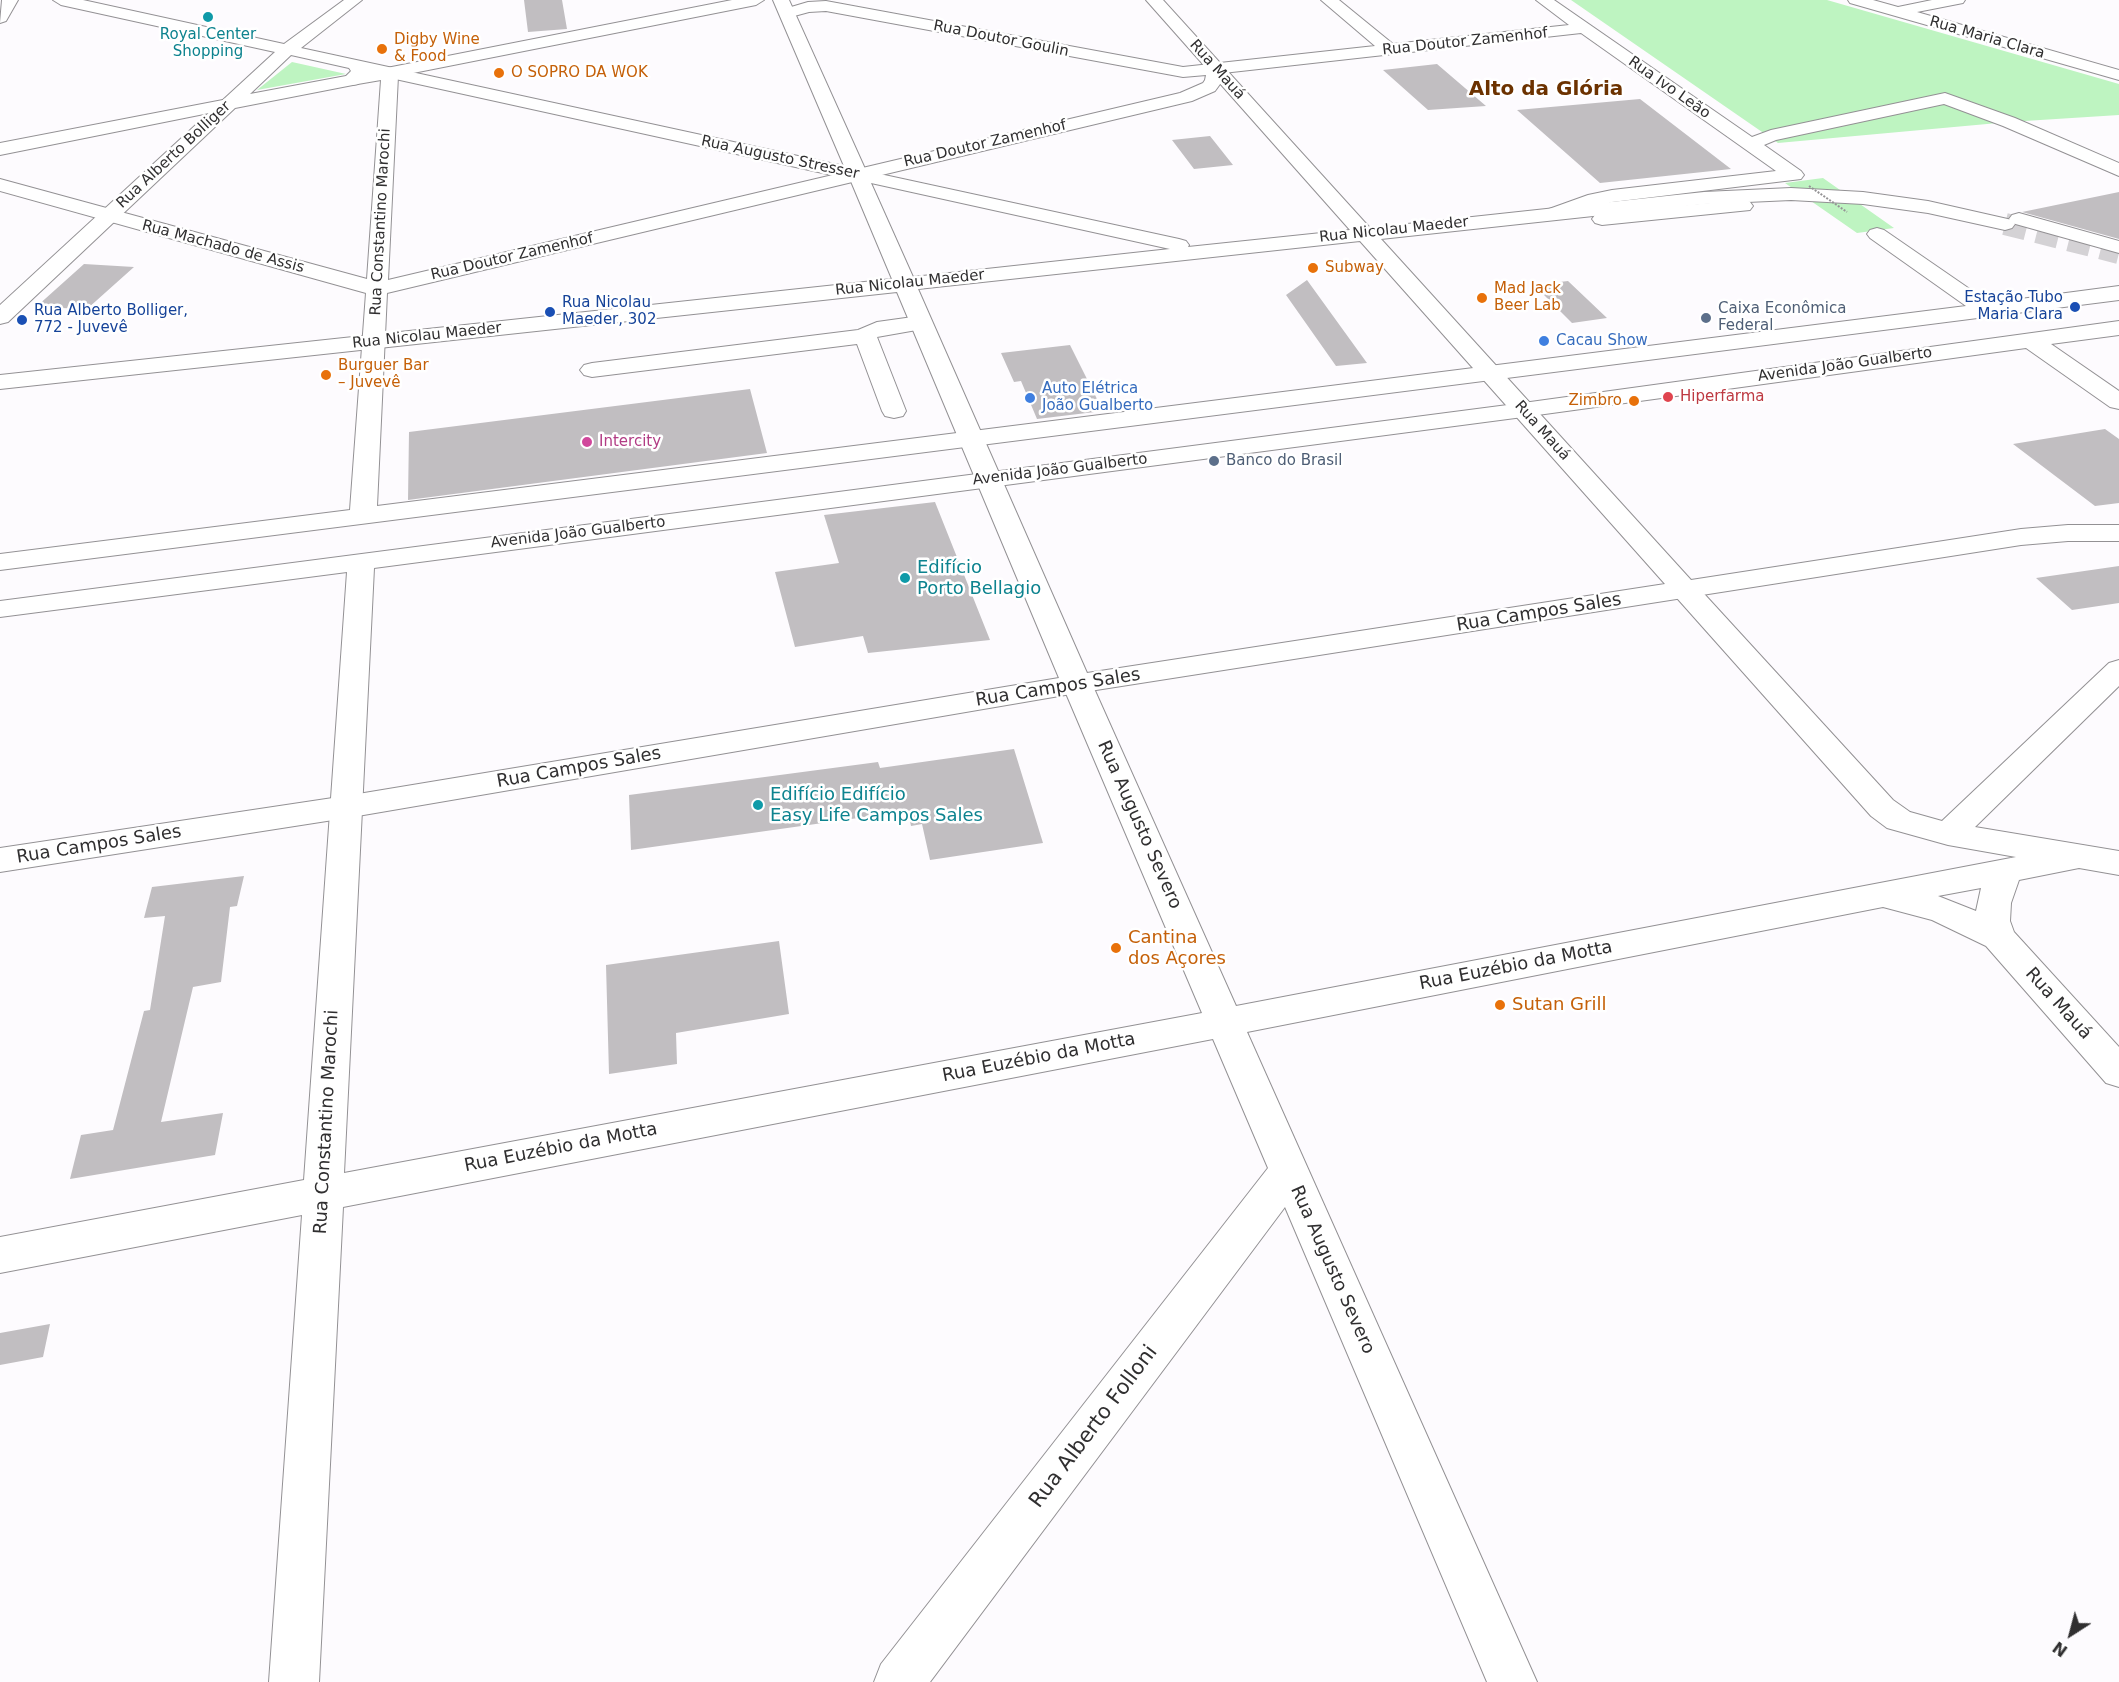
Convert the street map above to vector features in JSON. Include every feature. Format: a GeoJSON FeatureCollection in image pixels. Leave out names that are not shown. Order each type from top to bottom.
{"type":"FeatureCollection","features":[{"type":"Feature","properties":{"kind":"street"},"geometry":{"type":"LineString","coordinates":[[0,18],[10,0]]}},
{"type":"Feature","properties":{"kind":"street"},"geometry":{"type":"LineString","coordinates":[[62,0],[287,50],[354,72],[390,72],[756,0]]}},
{"type":"Feature","properties":{"kind":"street","name":"Rua Alberto Bolliger"},"geometry":{"type":"LineString","coordinates":[[0,317],[287,50],[354,0]]}},
{"type":"Feature","properties":{"kind":"street","name":"Rua Mauá"},"geometry":{"type":"LineString","coordinates":[[1154,0],[1882,808],[1899,820],[1948,834],[2119,863]]}},
{"type":"Feature","properties":{"kind":"street"},"geometry":{"type":"LineString","coordinates":[[1329,0],[1390,50]]}},
{"type":"Feature","properties":{"kind":"street","name":"Rua Ivo Leão"},"geometry":{"type":"LineString","coordinates":[[1544,0],[1808,185]]}},
{"type":"Feature","properties":{"kind":"street","name":"Rua Maria Clara"},"geometry":{"type":"LineString","coordinates":[[1856,0],[2119,75]]}},
{"type":"Feature","properties":{"kind":"street"},"geometry":{"type":"LineString","coordinates":[[1896,12],[1957,0]]}},
{"type":"Feature","properties":{"kind":"street","name":"Rua Doutor Goulin"},"geometry":{"type":"LineString","coordinates":[[784,7],[826,6],[1171,70],[1194,72],[1215,67]]}},
{"type":"Feature","properties":{"kind":"street","name":"Rua Augusto Severo"},"geometry":{"type":"LineString","coordinates":[[784,7],[1512,1682]]}},
{"type":"Feature","properties":{"kind":"street","name":"Rua Doutor Zamenhof"},"geometry":{"type":"LineString","coordinates":[[377,289],[1186,97],[1209,87],[1214,80],[1215,67],[1585,28]]}},
{"type":"Feature","properties":{"kind":"street"},"geometry":{"type":"LineString","coordinates":[[0,149],[264,97],[354,72],[506,50]]}},
{"type":"Feature","properties":{"kind":"street","name":"Rua Augusto Stresser"},"geometry":{"type":"LineString","coordinates":[[390,72],[1205,250]]}},
{"type":"Feature","properties":{"kind":"street","name":"Rua Constantino Marochi"},"geometry":{"type":"LineString","coordinates":[[363,516],[390,72]]}},
{"type":"Feature","properties":{"kind":"street"},"geometry":{"type":"LineString","coordinates":[[250,84],[248,89],[251,93],[264,97]]}},
{"type":"Feature","properties":{"kind":"street"},"geometry":{"type":"LineString","coordinates":[[1749,144],[1771,136],[1945,98],[2009,122],[2119,170]]}},
{"type":"Feature","properties":{"kind":"street","name":"Rua Machado de Assis"},"geometry":{"type":"LineString","coordinates":[[0,185],[377,289]]}},
{"type":"Feature","properties":{"kind":"street"},"geometry":{"type":"LineString","coordinates":[[1556,213],[1588,201],[1612,196],[1808,185],[2012,221],[2119,247]]}},
{"type":"Feature","properties":{"kind":"street","name":"Rua Nicolau Maeder"},"geometry":{"type":"LineString","coordinates":[[0,382],[1205,250],[1737,195],[1808,185]]}},
{"type":"Feature","properties":{"kind":"street"},"geometry":{"type":"LineString","coordinates":[[1556,213],[1610,219],[1743,206]]}},
{"type":"Feature","properties":{"kind":"street"},"geometry":{"type":"LineString","coordinates":[[1877,234],[1986,310]]}},
{"type":"Feature","properties":{"kind":"street","name":"Avenida João Gualberto"},"geometry":{"type":"LineString","coordinates":[[0,562],[2119,293]]}},
{"type":"Feature","properties":{"kind":"street"},"geometry":{"type":"LineString","coordinates":[[592,370],[865,336],[877,329],[920,323]]}},
{"type":"Feature","properties":{"kind":"street","name":"Avenida João Gualberto"},"geometry":{"type":"LineString","coordinates":[[0,609],[1523,410],[2119,328]]}},
{"type":"Feature","properties":{"kind":"street"},"geometry":{"type":"LineString","coordinates":[[865,336],[894,411]]}},
{"type":"Feature","properties":{"kind":"street"},"geometry":{"type":"LineString","coordinates":[[2029,339],[2119,402]]}},
{"type":"Feature","properties":{"kind":"street"},"geometry":{"type":"LineString","coordinates":[[752,487],[851,498]]}},
{"type":"Feature","properties":{"kind":"street","name":"Rua Campos Sales"},"geometry":{"type":"LineString","coordinates":[[0,860],[346,807],[1077,684],[1686,591],[2020,537],[2068,533],[2119,533]]}},
{"type":"Feature","properties":{"kind":"street","name":"Rua Constantino Marochi"},"geometry":{"type":"LineString","coordinates":[[294,1682],[361,562]]}},
{"type":"Feature","properties":{"kind":"street"},"geometry":{"type":"LineString","coordinates":[[1948,834],[2119,669]]}},
{"type":"Feature","properties":{"kind":"street","name":"Rua Euzébio da Motta"},"geometry":{"type":"LineString","coordinates":[[0,1255],[1225,1022],[2077,856]]}},
{"type":"Feature","properties":{"kind":"street"},"geometry":{"type":"LineString","coordinates":[[1998,937],[1993,921],[1994,903],[1997,890],[2007,871]]}},
{"type":"Feature","properties":{"kind":"street","name":"Rua Mauá"},"geometry":{"type":"LineString","coordinates":[[1876,896],[1913,901],[1941,909],[1998,937],[2119,1072]]}},
{"type":"Feature","properties":{"kind":"street","name":"Rua Alberto Folloni"},"geometry":{"type":"LineString","coordinates":[[899,1682],[1289,1171]]}},
{"type":"Feature","properties":{"kind":"path"},"geometry":{"type":"LineString","coordinates":[[1808,185],[1847,213]]}},
{"type":"Feature","properties":{"kind":"green space"},"geometry":{"type":"Polygon","coordinates":[[[1571,0],[1827,0],[2119,84],[2119,115],[2009,122],[1778,143],[1571,0]]]}},
{"type":"Feature","properties":{"kind":"green space"},"geometry":{"type":"Polygon","coordinates":[[[292,62],[346,74],[257,90],[292,62]]]}},
{"type":"Feature","properties":{"kind":"green space"},"geometry":{"type":"Polygon","coordinates":[[[1823,178],[1894,228],[1857,233],[1785,183],[1823,178]]]}},
{"type":"Feature","properties":{"kind":"building"},"geometry":{"type":"Polygon","coordinates":[[[524,0],[562,0],[567,29],[528,32],[524,0]]]}},
{"type":"Feature","properties":{"kind":"building"},"geometry":{"type":"Polygon","coordinates":[[[1437,64],[1486,106],[1428,110],[1383,70],[1437,64]]]}},
{"type":"Feature","properties":{"kind":"building"},"geometry":{"type":"Polygon","coordinates":[[[1640,99],[1731,169],[1600,183],[1517,110],[1640,99]]]}},
{"type":"Feature","properties":{"kind":"building"},"geometry":{"type":"Polygon","coordinates":[[[1210,136],[1233,165],[1194,169],[1172,140],[1210,136]]]}},
{"type":"Feature","properties":{"kind":"building"},"geometry":{"type":"Polygon","coordinates":[[[2119,192],[2119,239],[2022,212],[2119,192]]]}},
{"type":"Feature","properties":{"kind":"building"},"geometry":{"type":"Polygon","coordinates":[[[84,264],[134,267],[87,309],[36,307],[84,264]]]}},
{"type":"Feature","properties":{"kind":"building"},"geometry":{"type":"Polygon","coordinates":[[[1307,280],[1367,363],[1336,366],[1286,295],[1307,280]]]}},
{"type":"Feature","properties":{"kind":"building"},"geometry":{"type":"Polygon","coordinates":[[[1568,281],[1607,318],[1572,323],[1534,285],[1568,281]]]}},
{"type":"Feature","properties":{"kind":"building"},"geometry":{"type":"Polygon","coordinates":[[[1070,345],[1103,411],[1037,419],[1021,381],[1014,382],[1001,353],[1070,345]]]}},
{"type":"Feature","properties":{"kind":"building","name":"Intercity"},"geometry":{"type":"Polygon","coordinates":[[[750,389],[767,453],[408,500],[409,432],[750,389]]]}},
{"type":"Feature","properties":{"kind":"building"},"geometry":{"type":"Polygon","coordinates":[[[2105,429],[2119,439],[2119,503],[2095,506],[2013,444],[2105,429]]]}},
{"type":"Feature","properties":{"kind":"building","name":"Edifício Porto Bellagio"},"geometry":{"type":"Polygon","coordinates":[[[935,502],[990,640],[868,653],[863,636],[795,647],[775,572],[839,563],[824,515],[935,502]]]}},
{"type":"Feature","properties":{"kind":"building"},"geometry":{"type":"Polygon","coordinates":[[[2119,566],[2119,603],[2072,610],[2036,578],[2119,566]]]}},
{"type":"Feature","properties":{"kind":"building"},"geometry":{"type":"Polygon","coordinates":[[[1014,749],[1043,843],[930,860],[922,824],[911,826],[908,811],[631,850],[629,795],[878,762],[880,768],[1014,749]]]}},
{"type":"Feature","properties":{"kind":"building"},"geometry":{"type":"Polygon","coordinates":[[[244,876],[237,906],[230,907],[221,982],[193,987],[161,1122],[223,1113],[215,1155],[70,1179],[81,1135],[113,1130],[144,1011],[150,1010],[165,916],[144,918],[152,887],[244,876]]]}},
{"type":"Feature","properties":{"kind":"building"},"geometry":{"type":"Polygon","coordinates":[[[779,941],[789,1014],[676,1033],[677,1064],[609,1074],[606,965],[779,941]]]}},
{"type":"Feature","properties":{"kind":"building"},"geometry":{"type":"Polygon","coordinates":[[[50,1324],[43,1357],[0,1365],[0,1333],[50,1324]]]}},
{"type":"Feature","properties":{"kind":"tunnel"},"geometry":{"type":"LineString","coordinates":[[2005,224],[2119,253]]}},
{"type":"Feature","properties":{"kind":"place","name":"Royal Center Shopping"},"geometry":{"type":"Point","coordinates":[208,17]}},
{"type":"Feature","properties":{"kind":"place","name":"Digby Wine & Food"},"geometry":{"type":"Point","coordinates":[382,49]}},
{"type":"Feature","properties":{"kind":"place","name":"O SOPRO DA WOK"},"geometry":{"type":"Point","coordinates":[499,73]}},
{"type":"Feature","properties":{"kind":"place","name":"Subway"},"geometry":{"type":"Point","coordinates":[1313,268]}},
{"type":"Feature","properties":{"kind":"place","name":"Mad Jack Beer Lab"},"geometry":{"type":"Point","coordinates":[1482,298]}},
{"type":"Feature","properties":{"kind":"place","name":"Estação Tubo Maria Clara"},"geometry":{"type":"Point","coordinates":[2075,307]}},
{"type":"Feature","properties":{"kind":"place","name":"Rua Nicolau Maeder, 302"},"geometry":{"type":"Point","coordinates":[550,312]}},
{"type":"Feature","properties":{"kind":"place","name":"Caixa Econômica Federal"},"geometry":{"type":"Point","coordinates":[1706,318]}},
{"type":"Feature","properties":{"kind":"place","name":"Rua Alberto Bolliger, 772 - Juvevê"},"geometry":{"type":"Point","coordinates":[22,320]}},
{"type":"Feature","properties":{"kind":"place","name":"Cacau Show"},"geometry":{"type":"Point","coordinates":[1544,341]}},
{"type":"Feature","properties":{"kind":"place","name":"Burguer Bar – Juvevê"},"geometry":{"type":"Point","coordinates":[326,375]}},
{"type":"Feature","properties":{"kind":"place","name":"Hiperfarma"},"geometry":{"type":"Point","coordinates":[1668,397]}},
{"type":"Feature","properties":{"kind":"place","name":"Auto Elétrica João Gualberto"},"geometry":{"type":"Point","coordinates":[1030,398]}},
{"type":"Feature","properties":{"kind":"place","name":"Zimbro"},"geometry":{"type":"Point","coordinates":[1634,401]}},
{"type":"Feature","properties":{"kind":"place","name":"Intercity"},"geometry":{"type":"Point","coordinates":[587,442]}},
{"type":"Feature","properties":{"kind":"place","name":"Banco do Brasil"},"geometry":{"type":"Point","coordinates":[1214,461]}},
{"type":"Feature","properties":{"kind":"place","name":"Edifício Porto Bellagio"},"geometry":{"type":"Point","coordinates":[905,578]}},
{"type":"Feature","properties":{"kind":"place","name":"Edifício Edifício Easy Life Campos Sales"},"geometry":{"type":"Point","coordinates":[758,805]}},
{"type":"Feature","properties":{"kind":"place","name":"Cantina dos Açores"},"geometry":{"type":"Point","coordinates":[1116,948]}},
{"type":"Feature","properties":{"kind":"place","name":"Sutan Grill"},"geometry":{"type":"Point","coordinates":[1500,1005]}},
{"type":"Feature","properties":{"kind":"district","name":"Alto da Glória"},"geometry":{"type":"Point","coordinates":[1546,90]}}]}
